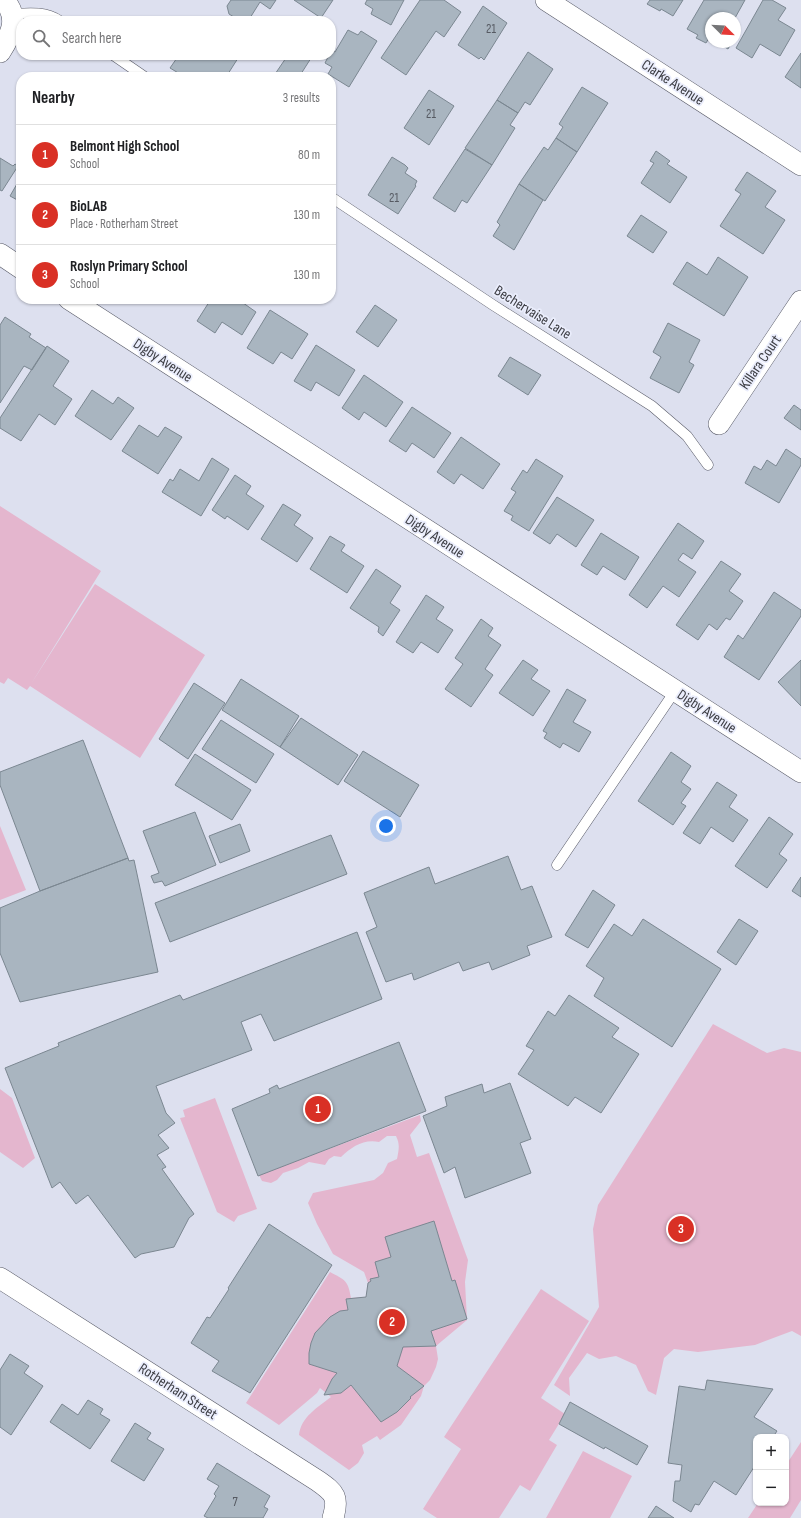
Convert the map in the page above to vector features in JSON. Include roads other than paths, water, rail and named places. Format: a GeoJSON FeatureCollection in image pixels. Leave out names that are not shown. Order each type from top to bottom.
{"type":"FeatureCollection","features":[{"type":"Feature","properties":{"kind":"street","name":"Clarke Avenue"},"geometry":{"type":"LineString","coordinates":[[546,0],[801,165]]}},
{"type":"Feature","properties":{"kind":"street"},"geometry":{"type":"LineString","coordinates":[[0,52],[12,32],[8,7]]}},
{"type":"Feature","properties":{"kind":"street"},"geometry":{"type":"LineString","coordinates":[[0,254],[16,265]]}},
{"type":"Feature","properties":{"kind":"street","name":"Killara Court"},"geometry":{"type":"LineString","coordinates":[[719,424],[801,301]]}},
{"type":"Feature","properties":{"kind":"street","name":"Digby Avenue"},"geometry":{"type":"LineString","coordinates":[[77,304],[801,772]]}},
{"type":"Feature","properties":{"kind":"street","name":"Rotherham Street"},"geometry":{"type":"LineString","coordinates":[[0,1278],[331,1490],[337,1504],[333,1518]]}},
{"type":"Feature","properties":{"kind":"lane"},"geometry":{"type":"LineString","coordinates":[[8,7],[50,16]]}},
{"type":"Feature","properties":{"kind":"lane"},"geometry":{"type":"LineString","coordinates":[[120,60],[138,72]]}},
{"type":"Feature","properties":{"kind":"lane","name":"Bechervaise Lane"},"geometry":{"type":"LineString","coordinates":[[336,200],[493,306],[652,406],[687,436],[708,465]]}},
{"type":"Feature","properties":{"kind":"lane"},"geometry":{"type":"LineString","coordinates":[[557,865],[675,691]]}},
{"type":"Feature","properties":{"kind":"place","name":"Belmont High School"},"geometry":{"type":"Point","coordinates":[318,1109]}},
{"type":"Feature","properties":{"kind":"place","name":"Roslyn Primary School"},"geometry":{"type":"Point","coordinates":[681,1229]}},
{"type":"Feature","properties":{"kind":"place","name":"BioLAB"},"geometry":{"type":"Point","coordinates":[392,1322]}}]}
